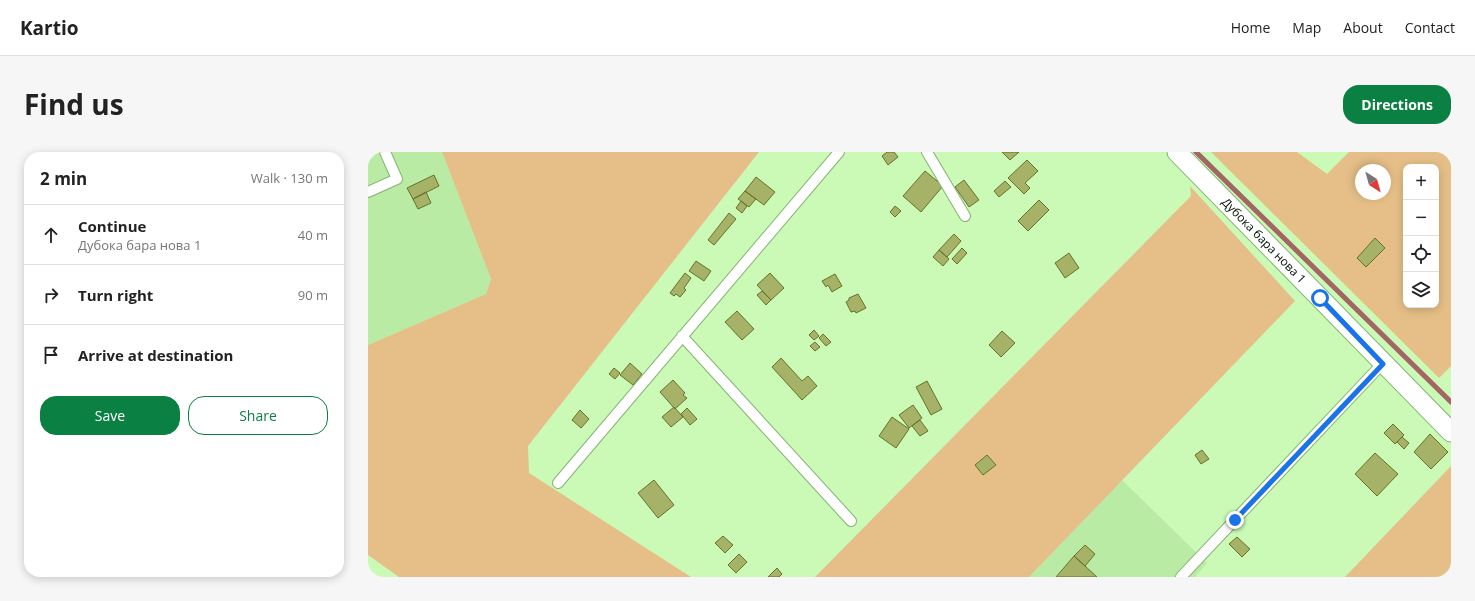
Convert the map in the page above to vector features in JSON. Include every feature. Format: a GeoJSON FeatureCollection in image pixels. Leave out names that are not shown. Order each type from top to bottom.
{"type":"FeatureCollection","features":[{"type":"Feature","properties":{"kind":"street","name":"Дубока бара нова 1"},"geometry":{"type":"LineString","coordinates":[[1177,152],[1451,432]]}},
{"type":"Feature","properties":{"kind":"lane"},"geometry":{"type":"LineString","coordinates":[[368,192],[397,179],[385,152]]}},
{"type":"Feature","properties":{"kind":"lane"},"geometry":{"type":"LineString","coordinates":[[558,483],[839,152]]}},
{"type":"Feature","properties":{"kind":"lane"},"geometry":{"type":"LineString","coordinates":[[926,152],[965,216]]}},
{"type":"Feature","properties":{"kind":"lane"},"geometry":{"type":"LineString","coordinates":[[682,336],[851,520]]}},
{"type":"Feature","properties":{"kind":"lane"},"geometry":{"type":"LineString","coordinates":[[1181,577],[1383,364]]}},
{"type":"Feature","properties":{"kind":"shaded area"},"geometry":{"type":"Polygon","coordinates":[[[368,152],[442,152],[491,279],[486,294],[368,345],[368,152]]]}},
{"type":"Feature","properties":{"kind":"shaded area"},"geometry":{"type":"Polygon","coordinates":[[[442,152],[759,152],[528,446],[529,473],[691,577],[399,577],[368,555],[368,345],[486,294],[491,279],[442,152]]]}},
{"type":"Feature","properties":{"kind":"shaded area"},"geometry":{"type":"Polygon","coordinates":[[[1211,152],[1297,152],[1327,174],[1349,152],[1451,152],[1451,366],[1439,378],[1211,152]]]}},
{"type":"Feature","properties":{"kind":"shaded area"},"geometry":{"type":"Polygon","coordinates":[[[1190,186],[1295,301],[1029,577],[815,577],[1191,196],[1190,186]]]}},
{"type":"Feature","properties":{"kind":"shaded area"},"geometry":{"type":"Polygon","coordinates":[[[1451,466],[1451,577],[1345,577],[1451,466]]]}},
{"type":"Feature","properties":{"kind":"shaded area"},"geometry":{"type":"Polygon","coordinates":[[[1122,480],[1207,563],[1195,577],[1029,577],[1122,480]]]}},
{"type":"Feature","properties":{"kind":"building"},"geometry":{"type":"Polygon","coordinates":[[[887,152],[894,152],[898,157],[888,165],[882,156],[887,152]]]}},
{"type":"Feature","properties":{"kind":"building"},"geometry":{"type":"Polygon","coordinates":[[[1002,152],[1019,152],[1010,160],[1002,152]]]}},
{"type":"Feature","properties":{"kind":"building"},"geometry":{"type":"Polygon","coordinates":[[[1027,160],[1038,171],[1025,183],[1030,188],[1024,194],[1008,178],[1027,160]]]}},
{"type":"Feature","properties":{"kind":"building"},"geometry":{"type":"Polygon","coordinates":[[[925,171],[943,186],[921,212],[903,196],[925,171]]]}},
{"type":"Feature","properties":{"kind":"building"},"geometry":{"type":"Polygon","coordinates":[[[434,175],[439,186],[413,199],[407,188],[434,175]]]}},
{"type":"Feature","properties":{"kind":"building"},"geometry":{"type":"Polygon","coordinates":[[[756,177],[775,192],[764,205],[745,191],[756,177]]]}},
{"type":"Feature","properties":{"kind":"building"},"geometry":{"type":"Polygon","coordinates":[[[964,180],[979,200],[969,207],[955,187],[964,180]]]}},
{"type":"Feature","properties":{"kind":"building"},"geometry":{"type":"Polygon","coordinates":[[[1005,181],[1011,187],[999,197],[994,191],[1005,181]]]}},
{"type":"Feature","properties":{"kind":"building"},"geometry":{"type":"Polygon","coordinates":[[[745,191],[756,199],[749,207],[738,199],[745,191]]]}},
{"type":"Feature","properties":{"kind":"building"},"geometry":{"type":"Polygon","coordinates":[[[426,192],[431,203],[418,209],[413,199],[426,192]]]}},
{"type":"Feature","properties":{"kind":"building"},"geometry":{"type":"Polygon","coordinates":[[[1039,200],[1049,210],[1028,231],[1018,221],[1039,200]]]}},
{"type":"Feature","properties":{"kind":"building"},"geometry":{"type":"Polygon","coordinates":[[[741,201],[747,206],[742,213],[736,208],[741,201]]]}},
{"type":"Feature","properties":{"kind":"building"},"geometry":{"type":"Polygon","coordinates":[[[895,206],[901,211],[895,217],[890,212],[895,206]]]}},
{"type":"Feature","properties":{"kind":"building"},"geometry":{"type":"Polygon","coordinates":[[[729,213],[736,219],[714,245],[708,240],[729,213]]]}},
{"type":"Feature","properties":{"kind":"building"},"geometry":{"type":"Polygon","coordinates":[[[954,234],[961,241],[947,257],[939,250],[954,234]]]}},
{"type":"Feature","properties":{"kind":"building"},"geometry":{"type":"Polygon","coordinates":[[[1375,238],[1385,248],[1366,267],[1357,258],[1375,238]]]}},
{"type":"Feature","properties":{"kind":"building"},"geometry":{"type":"Polygon","coordinates":[[[962,248],[967,253],[957,264],[952,259],[962,248]]]}},
{"type":"Feature","properties":{"kind":"building"},"geometry":{"type":"Polygon","coordinates":[[[939,250],[949,259],[943,266],[933,257],[939,250]]]}},
{"type":"Feature","properties":{"kind":"building"},"geometry":{"type":"Polygon","coordinates":[[[1069,253],[1079,268],[1065,278],[1055,263],[1069,253]]]}},
{"type":"Feature","properties":{"kind":"building"},"geometry":{"type":"Polygon","coordinates":[[[696,261],[711,271],[704,281],[689,271],[696,261]]]}},
{"type":"Feature","properties":{"kind":"building"},"geometry":{"type":"Polygon","coordinates":[[[685,273],[691,278],[684,288],[686,290],[680,297],[676,294],[674,296],[670,293],[685,273]]]}},
{"type":"Feature","properties":{"kind":"building"},"geometry":{"type":"Polygon","coordinates":[[[770,273],[784,288],[771,300],[757,285],[770,273]]]}},
{"type":"Feature","properties":{"kind":"building"},"geometry":{"type":"Polygon","coordinates":[[[835,274],[842,286],[832,292],[828,285],[826,287],[822,281],[835,274]]]}},
{"type":"Feature","properties":{"kind":"building"},"geometry":{"type":"Polygon","coordinates":[[[762,291],[771,300],[766,305],[757,295],[762,291]]]}},
{"type":"Feature","properties":{"kind":"building"},"geometry":{"type":"Polygon","coordinates":[[[858,294],[866,308],[856,313],[855,311],[851,312],[846,302],[849,298],[858,294]]]}},
{"type":"Feature","properties":{"kind":"building"},"geometry":{"type":"Polygon","coordinates":[[[737,311],[754,329],[742,340],[725,322],[737,311]]]}},
{"type":"Feature","properties":{"kind":"building"},"geometry":{"type":"Polygon","coordinates":[[[814,330],[819,336],[814,340],[809,335],[814,330]]]}},
{"type":"Feature","properties":{"kind":"building"},"geometry":{"type":"Polygon","coordinates":[[[1002,331],[1015,343],[1001,357],[989,345],[1002,331]]]}},
{"type":"Feature","properties":{"kind":"building"},"geometry":{"type":"Polygon","coordinates":[[[823,334],[831,342],[826,346],[819,338],[823,334]]]}},
{"type":"Feature","properties":{"kind":"building"},"geometry":{"type":"Polygon","coordinates":[[[815,342],[820,347],[815,351],[810,346],[815,342]]]}},
{"type":"Feature","properties":{"kind":"building"},"geometry":{"type":"Polygon","coordinates":[[[781,358],[802,381],[808,376],[817,386],[802,400],[772,367],[781,358]]]}},
{"type":"Feature","properties":{"kind":"building"},"geometry":{"type":"Polygon","coordinates":[[[630,363],[642,374],[633,385],[620,375],[630,363]]]}},
{"type":"Feature","properties":{"kind":"building"},"geometry":{"type":"Polygon","coordinates":[[[614,368],[620,373],[615,379],[609,374],[614,368]]]}},
{"type":"Feature","properties":{"kind":"building"},"geometry":{"type":"Polygon","coordinates":[[[673,380],[685,393],[683,395],[687,398],[675,409],[660,392],[673,380]]]}},
{"type":"Feature","properties":{"kind":"building"},"geometry":{"type":"Polygon","coordinates":[[[927,381],[942,409],[931,415],[916,387],[927,381]]]}},
{"type":"Feature","properties":{"kind":"building"},"geometry":{"type":"Polygon","coordinates":[[[913,405],[922,418],[909,428],[899,415],[913,405]]]}},
{"type":"Feature","properties":{"kind":"building"},"geometry":{"type":"Polygon","coordinates":[[[674,407],[683,417],[671,427],[662,417],[674,407]]]}},
{"type":"Feature","properties":{"kind":"building"},"geometry":{"type":"Polygon","coordinates":[[[687,408],[697,419],[690,425],[681,414],[687,408]]]}},
{"type":"Feature","properties":{"kind":"building"},"geometry":{"type":"Polygon","coordinates":[[[580,410],[589,419],[581,428],[572,420],[580,410]]]}},
{"type":"Feature","properties":{"kind":"building"},"geometry":{"type":"Polygon","coordinates":[[[892,417],[909,429],[896,448],[879,436],[892,417]]]}},
{"type":"Feature","properties":{"kind":"building"},"geometry":{"type":"Polygon","coordinates":[[[920,420],[928,431],[920,436],[912,426],[920,420]]]}},
{"type":"Feature","properties":{"kind":"building"},"geometry":{"type":"Polygon","coordinates":[[[1393,424],[1404,435],[1395,444],[1384,433],[1393,424]]]}},
{"type":"Feature","properties":{"kind":"building"},"geometry":{"type":"Polygon","coordinates":[[[1430,434],[1448,452],[1431,469],[1414,452],[1430,434]]]}},
{"type":"Feature","properties":{"kind":"building"},"geometry":{"type":"Polygon","coordinates":[[[1402,437],[1409,443],[1404,449],[1397,442],[1402,437]]]}},
{"type":"Feature","properties":{"kind":"building"},"geometry":{"type":"Polygon","coordinates":[[[1202,450],[1209,459],[1201,464],[1195,455],[1202,450]]]}},
{"type":"Feature","properties":{"kind":"building"},"geometry":{"type":"Polygon","coordinates":[[[1375,453],[1398,474],[1377,496],[1355,474],[1375,453]]]}},
{"type":"Feature","properties":{"kind":"building"},"geometry":{"type":"Polygon","coordinates":[[[987,455],[996,465],[983,475],[975,465],[987,455]]]}},
{"type":"Feature","properties":{"kind":"building"},"geometry":{"type":"Polygon","coordinates":[[[654,480],[674,505],[658,518],[638,493],[654,480]]]}},
{"type":"Feature","properties":{"kind":"building"},"geometry":{"type":"Polygon","coordinates":[[[723,536],[733,545],[725,553],[715,543],[723,536]]]}},
{"type":"Feature","properties":{"kind":"building"},"geometry":{"type":"Polygon","coordinates":[[[1237,537],[1250,549],[1242,557],[1229,544],[1237,537]]]}},
{"type":"Feature","properties":{"kind":"building"},"geometry":{"type":"Polygon","coordinates":[[[1085,545],[1095,554],[1085,566],[1074,556],[1085,545]]]}},
{"type":"Feature","properties":{"kind":"building"},"geometry":{"type":"Polygon","coordinates":[[[739,554],[747,562],[736,573],[728,565],[739,554]]]}},
{"type":"Feature","properties":{"kind":"building"},"geometry":{"type":"Polygon","coordinates":[[[1074,556],[1085,566],[1097,577],[1056,577],[1074,556]]]}},
{"type":"Feature","properties":{"kind":"building"},"geometry":{"type":"Polygon","coordinates":[[[777,568],[782,574],[779,577],[768,577],[777,568]]]}},
{"type":"Feature","properties":{"kind":"waterway"},"geometry":{"type":"LineString","coordinates":[[1196,152],[1451,402]]}},
{"type":"Feature","properties":{"kind":"route"},"geometry":{"type":"LineString","coordinates":[[1235,520],[1383,364],[1320,298]]}}]}
